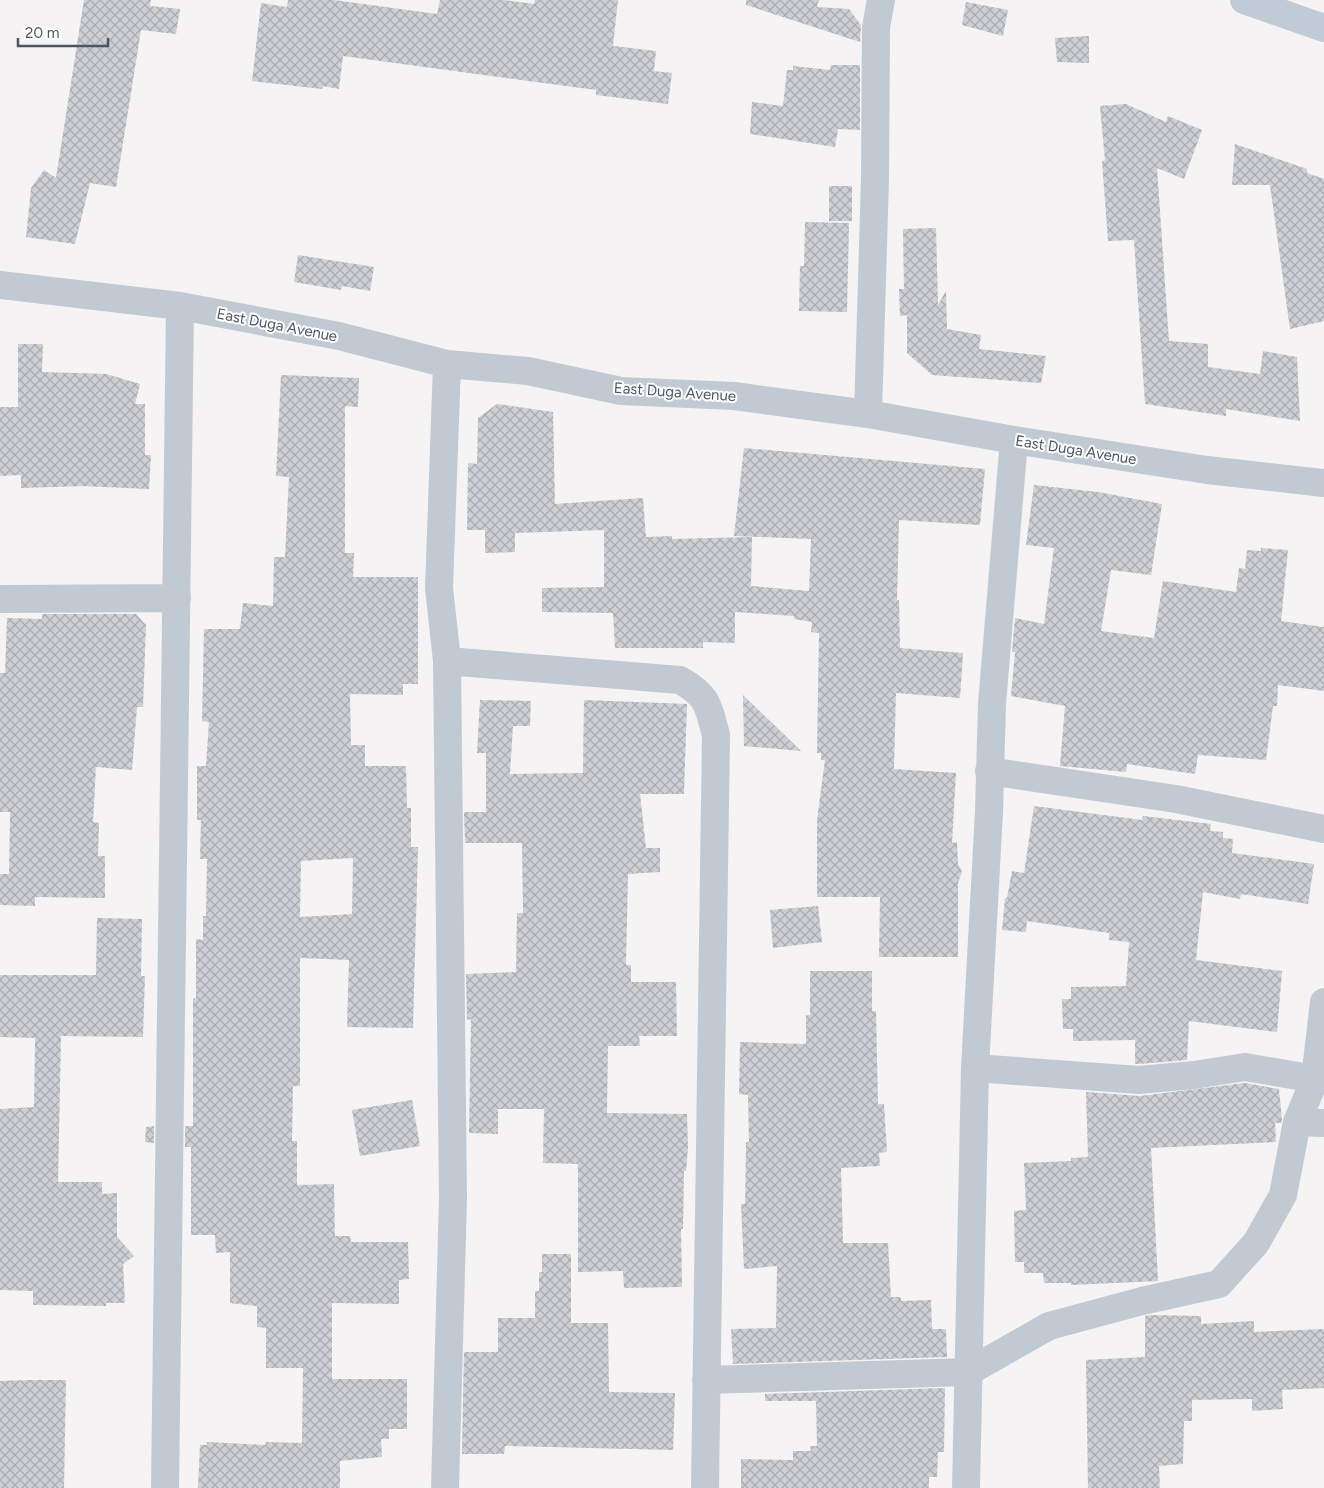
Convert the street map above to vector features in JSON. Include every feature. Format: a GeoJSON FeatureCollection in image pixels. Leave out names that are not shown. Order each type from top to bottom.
{"type":"FeatureCollection","features":[{"type":"Feature","properties":{"kind":"main road"},"geometry":{"type":"LineString","coordinates":[[1244,0],[1324,28]]}},
{"type":"Feature","properties":{"kind":"street"},"geometry":{"type":"LineString","coordinates":[[868,414],[875,179],[876,27],[881,0]]}},
{"type":"Feature","properties":{"kind":"street","name":"East Duga Avenue"},"geometry":{"type":"LineString","coordinates":[[0,285],[180,306],[339,336],[447,364],[528,371],[621,391],[734,396],[868,414],[1014,440],[1207,470],[1324,483]]}},
{"type":"Feature","properties":{"kind":"street"},"geometry":{"type":"LineString","coordinates":[[165,1488],[180,306]]}},
{"type":"Feature","properties":{"kind":"street"},"geometry":{"type":"LineString","coordinates":[[445,1488],[453,1198],[447,661],[439,588],[447,364]]}},
{"type":"Feature","properties":{"kind":"street"},"geometry":{"type":"LineString","coordinates":[[966,1488],[975,1068],[989,812],[992,704],[1014,440]]}},
{"type":"Feature","properties":{"kind":"street"},"geometry":{"type":"LineString","coordinates":[[0,599],[177,598]]}},
{"type":"Feature","properties":{"kind":"street"},"geometry":{"type":"LineString","coordinates":[[447,661],[680,680],[699,691],[709,708],[716,735],[705,1488]]}},
{"type":"Feature","properties":{"kind":"street"},"geometry":{"type":"LineString","coordinates":[[989,771],[1176,799],[1324,829]]}},
{"type":"Feature","properties":{"kind":"street"},"geometry":{"type":"LineString","coordinates":[[706,1380],[968,1372],[1049,1326],[1142,1301],[1219,1284],[1256,1243],[1283,1194],[1297,1122],[1315,1079],[1324,1002]]}},
{"type":"Feature","properties":{"kind":"street"},"geometry":{"type":"LineString","coordinates":[[975,1068],[1138,1080],[1245,1067],[1315,1079]]}},
{"type":"Feature","properties":{"kind":"street"},"geometry":{"type":"LineString","coordinates":[[1297,1122],[1324,1123]]}},
{"type":"Feature","properties":{"kind":"building"},"geometry":{"type":"Polygon","coordinates":[[[84,0],[151,0],[150,6],[180,9],[176,34],[141,30],[116,187],[90,183],[75,244],[26,237],[31,188],[44,170],[56,178],[84,0]]]}},
{"type":"Feature","properties":{"kind":"building"},"geometry":{"type":"Polygon","coordinates":[[[288,0],[334,0],[437,14],[440,0],[505,0],[534,4],[535,0],[618,0],[613,46],[656,51],[654,71],[672,73],[668,104],[596,95],[596,90],[343,56],[339,89],[323,86],[322,89],[252,81],[261,3],[287,7],[288,0]]]}},
{"type":"Feature","properties":{"kind":"building"},"geometry":{"type":"Polygon","coordinates":[[[746,0],[819,0],[817,7],[849,9],[861,25],[860,42],[746,5],[746,0]]]}},
{"type":"Feature","properties":{"kind":"building"},"geometry":{"type":"Polygon","coordinates":[[[966,2],[1008,10],[1003,36],[962,25],[966,2]]]}},
{"type":"Feature","properties":{"kind":"building"},"geometry":{"type":"Polygon","coordinates":[[[1089,36],[1089,63],[1057,62],[1055,38],[1089,36]]]}},
{"type":"Feature","properties":{"kind":"building"},"geometry":{"type":"Polygon","coordinates":[[[831,65],[860,65],[860,130],[838,129],[835,147],[750,134],[752,102],[783,106],[787,70],[793,70],[793,66],[830,70],[831,65]]]}},
{"type":"Feature","properties":{"kind":"building"},"geometry":{"type":"Polygon","coordinates":[[[1126,104],[1166,122],[1168,116],[1202,130],[1184,179],[1157,168],[1169,341],[1208,344],[1208,367],[1260,374],[1263,351],[1297,357],[1300,421],[1226,409],[1226,416],[1145,404],[1134,240],[1108,241],[1102,161],[1105,160],[1100,106],[1126,104]]]}},
{"type":"Feature","properties":{"kind":"building"},"geometry":{"type":"Polygon","coordinates":[[[1235,144],[1307,169],[1307,173],[1324,179],[1324,321],[1290,329],[1270,185],[1232,185],[1235,144]]]}},
{"type":"Feature","properties":{"kind":"building"},"geometry":{"type":"Polygon","coordinates":[[[829,186],[852,186],[852,221],[829,221],[829,186]]]}},
{"type":"Feature","properties":{"kind":"building"},"geometry":{"type":"Polygon","coordinates":[[[805,222],[849,223],[847,312],[799,311],[800,266],[804,266],[805,222]]]}},
{"type":"Feature","properties":{"kind":"building"},"geometry":{"type":"Polygon","coordinates":[[[936,228],[938,305],[946,291],[947,329],[981,335],[979,349],[1046,356],[1041,383],[932,375],[907,353],[907,315],[900,316],[899,289],[904,289],[903,229],[936,228]]]}},
{"type":"Feature","properties":{"kind":"building"},"geometry":{"type":"Polygon","coordinates":[[[298,255],[374,267],[370,291],[342,286],[341,290],[294,282],[298,255]]]}},
{"type":"Feature","properties":{"kind":"building"},"geometry":{"type":"Polygon","coordinates":[[[18,344],[43,344],[42,372],[106,374],[140,384],[135,404],[145,404],[145,455],[151,455],[149,489],[83,486],[21,488],[21,475],[0,476],[0,407],[18,407],[18,344]]]}},
{"type":"Feature","properties":{"kind":"building"},"geometry":{"type":"Polygon","coordinates":[[[281,375],[359,378],[358,407],[345,406],[345,553],[354,553],[353,577],[418,577],[418,684],[403,684],[403,695],[350,694],[351,745],[365,745],[365,766],[406,766],[407,808],[411,808],[411,847],[418,847],[413,1028],[347,1027],[349,960],[300,958],[300,1086],[293,1086],[292,1141],[297,1141],[297,1185],[334,1184],[335,1236],[350,1236],[351,1242],[408,1242],[409,1279],[399,1280],[399,1304],[332,1303],[332,1379],[407,1379],[407,1429],[389,1429],[389,1439],[381,1439],[382,1457],[340,1461],[340,1488],[198,1488],[200,1445],[207,1445],[207,1442],[265,1445],[266,1442],[302,1443],[303,1368],[266,1368],[266,1328],[257,1327],[257,1306],[230,1303],[230,1252],[216,1253],[215,1235],[191,1235],[191,1147],[185,1147],[185,1126],[193,1126],[193,998],[196,998],[196,939],[203,940],[203,916],[206,916],[207,859],[200,859],[201,820],[197,820],[197,766],[206,766],[209,722],[202,721],[204,629],[240,629],[243,603],[273,606],[274,557],[285,557],[289,477],[276,476],[281,375]],[[353,858],[301,861],[300,917],[352,914],[353,858]]]}},
{"type":"Feature","properties":{"kind":"building"},"geometry":{"type":"Polygon","coordinates":[[[497,404],[553,412],[555,504],[643,498],[646,537],[672,536],[672,539],[752,537],[751,586],[809,591],[811,539],[734,536],[744,448],[985,469],[980,525],[899,520],[897,600],[899,600],[900,648],[963,653],[960,698],[896,693],[894,769],[956,773],[952,843],[957,842],[958,864],[962,872],[958,883],[958,957],[879,957],[880,897],[817,897],[817,820],[825,760],[821,760],[821,753],[817,753],[819,633],[811,632],[812,622],[794,619],[794,616],[735,612],[735,643],[703,642],[703,648],[615,648],[613,613],[542,612],[542,588],[604,587],[604,530],[515,533],[515,552],[485,553],[485,530],[467,530],[468,463],[477,464],[478,418],[497,404]]]}},
{"type":"Feature","properties":{"kind":"building"},"geometry":{"type":"Polygon","coordinates":[[[1034,485],[1098,492],[1162,504],[1151,575],[1111,570],[1101,631],[1154,638],[1163,581],[1236,592],[1239,568],[1245,569],[1247,550],[1261,551],[1261,548],[1288,550],[1281,621],[1324,627],[1324,691],[1278,685],[1277,706],[1273,706],[1266,760],[1198,755],[1195,774],[1127,764],[1126,772],[1060,766],[1065,706],[1011,696],[1015,652],[1012,652],[1015,618],[1044,624],[1054,548],[1026,545],[1034,485]]]}},
{"type":"Feature","properties":{"kind":"building"},"geometry":{"type":"Polygon","coordinates":[[[42,614],[136,614],[146,625],[143,707],[137,707],[132,770],[96,767],[93,822],[99,823],[98,856],[105,856],[105,898],[35,897],[35,906],[0,905],[0,874],[9,874],[10,812],[0,812],[0,673],[5,673],[7,618],[42,619],[42,614]]]}},
{"type":"Feature","properties":{"kind":"building"},"geometry":{"type":"Polygon","coordinates":[[[743,695],[801,751],[744,746],[743,695]]]}},
{"type":"Feature","properties":{"kind":"building"},"geometry":{"type":"Polygon","coordinates":[[[480,700],[531,701],[530,726],[513,726],[510,774],[583,773],[584,700],[687,704],[684,794],[640,794],[646,848],[660,848],[660,872],[628,874],[626,965],[631,965],[631,982],[676,982],[677,1036],[639,1036],[640,1046],[608,1046],[607,1113],[687,1114],[688,1147],[686,1171],[684,1171],[683,1229],[681,1229],[682,1287],[624,1288],[623,1271],[578,1272],[578,1164],[543,1163],[544,1109],[498,1109],[498,1134],[469,1133],[471,1019],[467,1020],[466,974],[516,972],[517,913],[523,913],[522,843],[465,843],[464,812],[486,812],[486,753],[477,753],[480,700]]]}},
{"type":"Feature","properties":{"kind":"building"},"geometry":{"type":"Polygon","coordinates":[[[1034,806],[1142,820],[1143,816],[1211,824],[1210,831],[1223,832],[1223,838],[1233,839],[1232,853],[1314,864],[1308,904],[1241,894],[1240,899],[1203,892],[1196,960],[1282,971],[1277,1032],[1189,1021],[1187,1060],[1139,1064],[1135,1064],[1135,1040],[1073,1041],[1073,1029],[1063,1029],[1062,999],[1071,999],[1071,987],[1126,986],[1129,942],[1109,940],[1109,933],[1027,921],[1026,932],[1002,930],[1005,898],[1007,898],[1012,871],[1024,873],[1034,806]]]}},
{"type":"Feature","properties":{"kind":"building"},"geometry":{"type":"Polygon","coordinates":[[[818,906],[822,942],[773,948],[770,910],[818,906]]]}},
{"type":"Feature","properties":{"kind":"building"},"geometry":{"type":"Polygon","coordinates":[[[97,918],[142,919],[141,976],[145,976],[143,1037],[61,1036],[58,1182],[102,1182],[102,1194],[117,1193],[117,1237],[134,1256],[123,1264],[125,1303],[106,1303],[106,1306],[33,1305],[33,1291],[0,1290],[0,1109],[34,1107],[35,1038],[0,1037],[0,975],[96,975],[97,918]]]}},
{"type":"Feature","properties":{"kind":"building"},"geometry":{"type":"Polygon","coordinates":[[[810,971],[872,971],[872,1011],[876,1011],[878,1104],[884,1104],[887,1152],[879,1153],[880,1166],[841,1168],[843,1243],[888,1243],[891,1297],[901,1297],[901,1301],[931,1300],[932,1329],[946,1329],[947,1357],[733,1364],[731,1329],[776,1328],[777,1266],[744,1269],[741,1204],[745,1204],[746,1142],[749,1142],[748,1095],[739,1094],[740,1042],[806,1044],[806,1015],[810,1015],[810,971]]]}},
{"type":"Feature","properties":{"kind":"building"},"geometry":{"type":"Polygon","coordinates":[[[1245,1083],[1279,1089],[1282,1120],[1281,1123],[1275,1123],[1276,1142],[1151,1148],[1158,1281],[1071,1285],[1071,1283],[1044,1283],[1043,1273],[1024,1273],[1024,1262],[1015,1262],[1014,1211],[1026,1210],[1024,1163],[1071,1161],[1071,1158],[1088,1157],[1086,1092],[1140,1096],[1245,1083]]]}},
{"type":"Feature","properties":{"kind":"building"},"geometry":{"type":"Polygon","coordinates":[[[412,1100],[420,1146],[360,1156],[352,1110],[412,1100]]]}},
{"type":"Feature","properties":{"kind":"building"},"geometry":{"type":"Polygon","coordinates":[[[154,1126],[154,1143],[145,1142],[146,1127],[154,1126]]]}},
{"type":"Feature","properties":{"kind":"building"},"geometry":{"type":"Polygon","coordinates":[[[542,1254],[571,1254],[571,1323],[608,1323],[609,1392],[675,1393],[673,1450],[505,1446],[504,1454],[462,1454],[464,1352],[498,1352],[498,1318],[535,1318],[535,1291],[539,1291],[539,1272],[542,1272],[542,1254]]]}},
{"type":"Feature","properties":{"kind":"building"},"geometry":{"type":"Polygon","coordinates":[[[1145,1316],[1201,1316],[1201,1324],[1254,1321],[1254,1332],[1324,1329],[1324,1388],[1282,1390],[1283,1409],[1252,1411],[1252,1399],[1192,1400],[1192,1421],[1184,1421],[1183,1464],[1159,1466],[1160,1488],[1088,1488],[1086,1360],[1145,1357],[1145,1316]]]}},
{"type":"Feature","properties":{"kind":"building"},"geometry":{"type":"Polygon","coordinates":[[[66,1380],[64,1488],[0,1488],[0,1381],[66,1380]]]}},
{"type":"Feature","properties":{"kind":"building"},"geometry":{"type":"Polygon","coordinates":[[[945,1388],[944,1452],[938,1452],[937,1477],[929,1477],[929,1488],[741,1488],[741,1459],[793,1460],[793,1451],[811,1451],[810,1446],[817,1446],[816,1401],[765,1401],[765,1394],[945,1388]]]}}]}
